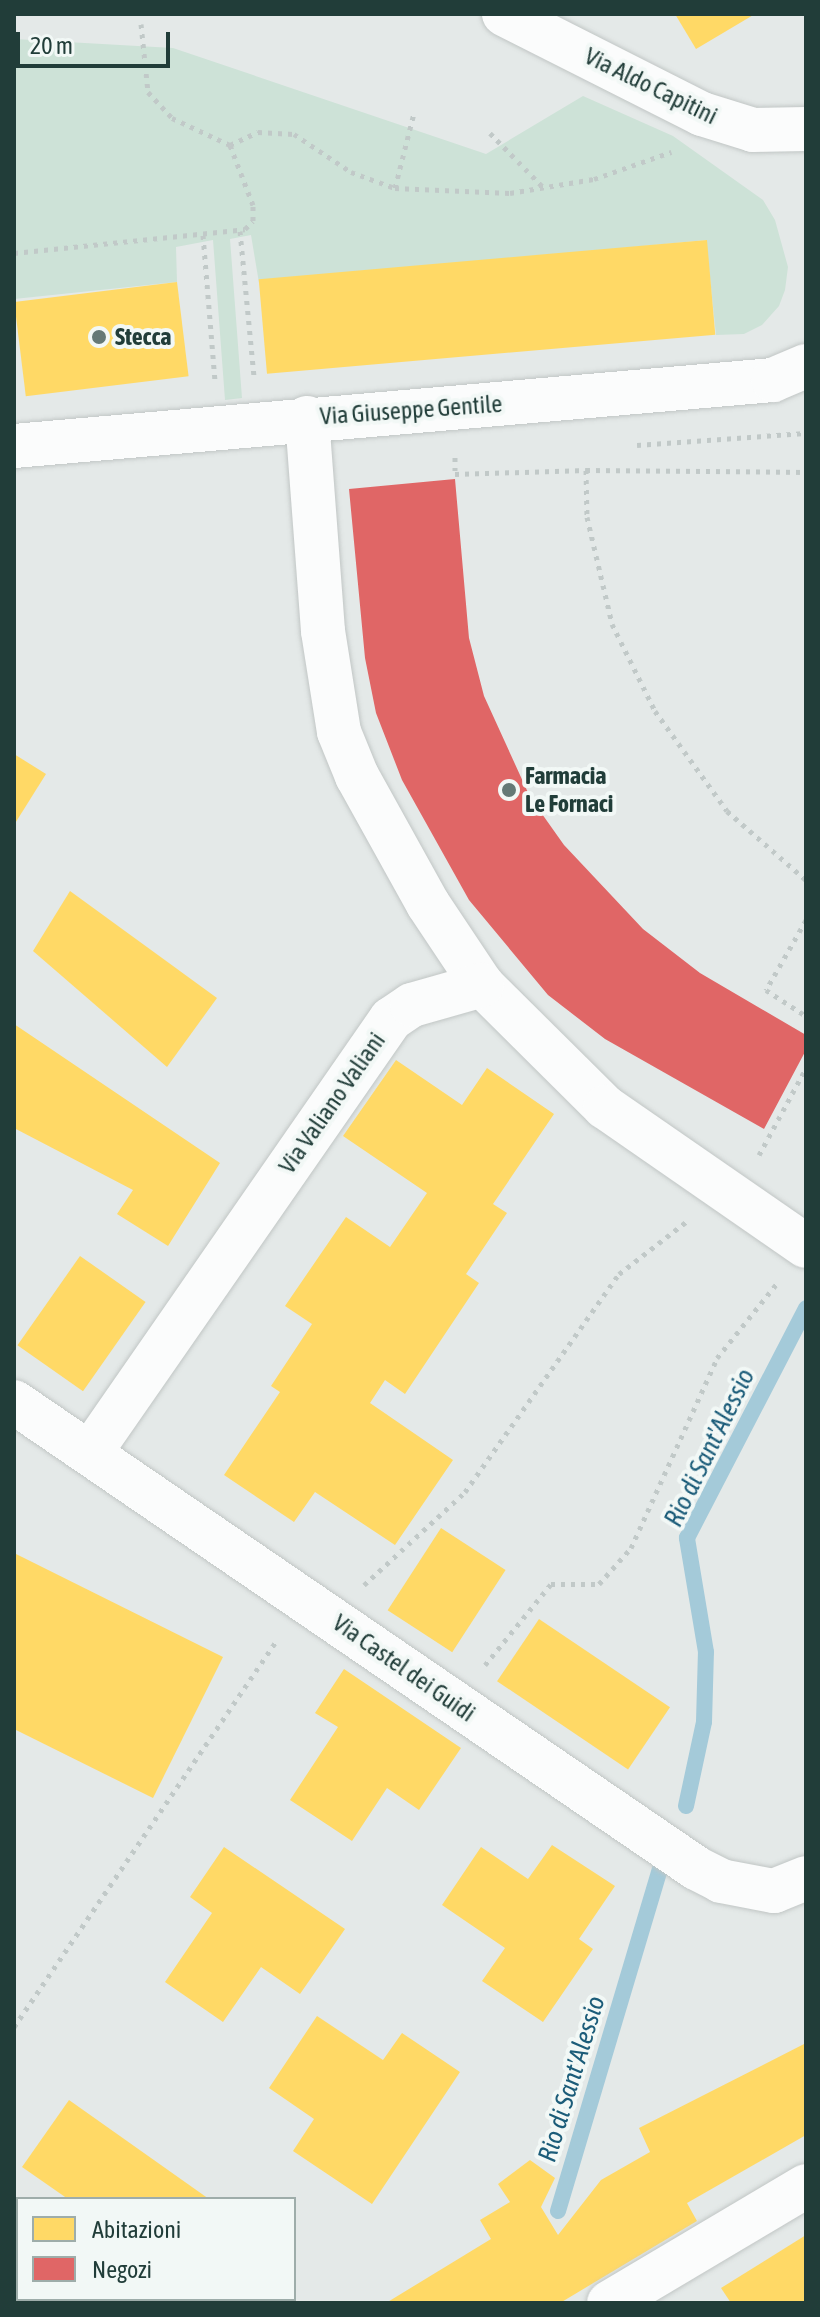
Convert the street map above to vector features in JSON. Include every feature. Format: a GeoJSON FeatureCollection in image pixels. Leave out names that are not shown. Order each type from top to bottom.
{"type":"FeatureCollection","features":[{"type":"Feature","properties":{"kind":"street","name":"Via Aldo Capitini"},"geometry":{"type":"LineString","coordinates":[[504,14],[725,122],[753,130],[806,129]]}},
{"type":"Feature","properties":{"kind":"street","name":"Via Giuseppe Gentile"},"geometry":{"type":"LineString","coordinates":[[14,446],[307,418],[773,380],[806,366]]}},
{"type":"Feature","properties":{"kind":"street"},"geometry":{"type":"LineString","coordinates":[[307,418],[323,631],[339,732],[380,819],[482,985],[605,1107],[724,1191],[796,1259]]}},
{"type":"Feature","properties":{"kind":"street","name":"Via Valiano Valiani"},"geometry":{"type":"LineString","coordinates":[[90,1453],[391,1019],[412,1005],[482,985]]}},
{"type":"Feature","properties":{"kind":"street","name":"Via Castel dei Guidi"},"geometry":{"type":"LineString","coordinates":[[14,1402],[721,1881],[774,1891],[806,1878]]}},
{"type":"Feature","properties":{"kind":"street"},"geometry":{"type":"LineString","coordinates":[[609,2303],[806,2186]]}},
{"type":"Feature","properties":{"kind":"path"},"geometry":{"type":"LineString","coordinates":[[141,24],[151,101],[172,118],[230,145],[269,131],[294,134],[351,172],[395,188],[470,194],[545,188],[664,156],[725,122]]}},
{"type":"Feature","properties":{"kind":"path"},"geometry":{"type":"LineString","coordinates":[[395,188],[414,113]]}},
{"type":"Feature","properties":{"kind":"path"},"geometry":{"type":"LineString","coordinates":[[490,133],[545,188]]}},
{"type":"Feature","properties":{"kind":"path"},"geometry":{"type":"LineString","coordinates":[[14,253],[240,231],[253,221],[254,213],[230,145]]}},
{"type":"Feature","properties":{"kind":"path"},"geometry":{"type":"LineString","coordinates":[[239,424],[240,231]]}},
{"type":"Feature","properties":{"kind":"path"},"geometry":{"type":"LineString","coordinates":[[203,235],[239,424]]}},
{"type":"Feature","properties":{"kind":"path"},"geometry":{"type":"LineString","coordinates":[[455,456],[455,474],[586,470],[806,472]]}},
{"type":"Feature","properties":{"kind":"path"},"geometry":{"type":"LineString","coordinates":[[586,470],[587,517],[612,624],[655,711],[727,811],[806,880]]}},
{"type":"Feature","properties":{"kind":"path"},"geometry":{"type":"LineString","coordinates":[[806,920],[766,990],[806,1016]]}},
{"type":"Feature","properties":{"kind":"path"},"geometry":{"type":"LineString","coordinates":[[724,1191],[763,1151],[806,1068]]}},
{"type":"Feature","properties":{"kind":"path"},"geometry":{"type":"LineString","coordinates":[[455,1702],[551,1584],[599,1584],[631,1548],[717,1358],[796,1259]]}},
{"type":"Feature","properties":{"kind":"green space"},"geometry":{"type":"Polygon","coordinates":[[[14,39],[173,48],[486,154],[583,96],[673,136],[763,200],[775,220],[788,267],[785,290],[779,306],[762,325],[744,334],[716,335],[706,240],[259,283],[251,235],[230,239],[242,398],[225,400],[213,240],[176,247],[177,282],[14,299],[14,39]]]}},
{"type":"Feature","properties":{"kind":"building: Abitazioni"},"geometry":{"type":"Polygon","coordinates":[[[675,14],[755,14],[696,49],[675,14]]]}},
{"type":"Feature","properties":{"kind":"building: Abitazioni"},"geometry":{"type":"Polygon","coordinates":[[[707,240],[715,335],[267,374],[259,279],[707,240]]]}},
{"type":"Feature","properties":{"kind":"building: Abitazioni","name":"Stecca"},"geometry":{"type":"Polygon","coordinates":[[[177,282],[189,376],[26,396],[14,302],[177,282]]]}},
{"type":"Feature","properties":{"kind":"building: Abitazioni"},"geometry":{"type":"Polygon","coordinates":[[[14,754],[46,774],[14,825],[14,754]]]}},
{"type":"Feature","properties":{"kind":"building: Abitazioni"},"geometry":{"type":"Polygon","coordinates":[[[70,891],[217,998],[167,1067],[33,951],[70,891]]]}},
{"type":"Feature","properties":{"kind":"building: Abitazioni"},"geometry":{"type":"Polygon","coordinates":[[[14,1024],[220,1163],[168,1246],[117,1214],[133,1190],[14,1128],[14,1024]]]}},
{"type":"Feature","properties":{"kind":"building: Abitazioni"},"geometry":{"type":"Polygon","coordinates":[[[396,1060],[462,1105],[487,1068],[554,1114],[493,1204],[507,1213],[466,1274],[479,1283],[405,1394],[385,1380],[370,1403],[453,1460],[395,1545],[315,1492],[294,1522],[224,1475],[280,1392],[271,1386],[312,1324],[285,1306],[346,1217],[390,1247],[427,1193],[343,1136],[396,1060]]]}},
{"type":"Feature","properties":{"kind":"building: Abitazioni"},"geometry":{"type":"Polygon","coordinates":[[[80,1256],[146,1302],[83,1391],[17,1345],[80,1256]]]}},
{"type":"Feature","properties":{"kind":"building: Abitazioni"},"geometry":{"type":"Polygon","coordinates":[[[441,1528],[506,1570],[452,1652],[388,1610],[441,1528]]]}},
{"type":"Feature","properties":{"kind":"building: Abitazioni"},"geometry":{"type":"Polygon","coordinates":[[[14,1553],[223,1657],[153,1798],[14,1729],[14,1553]]]}},
{"type":"Feature","properties":{"kind":"building: Abitazioni"},"geometry":{"type":"Polygon","coordinates":[[[539,1619],[670,1707],[628,1770],[497,1681],[539,1619]]]}},
{"type":"Feature","properties":{"kind":"building: Abitazioni"},"geometry":{"type":"Polygon","coordinates":[[[344,1669],[461,1748],[419,1810],[387,1788],[352,1841],[290,1800],[338,1727],[315,1713],[344,1669]]]}},
{"type":"Feature","properties":{"kind":"building: Abitazioni"},"geometry":{"type":"Polygon","coordinates":[[[552,1845],[615,1886],[579,1939],[593,1949],[543,2022],[482,1981],[505,1948],[442,1905],[481,1847],[528,1879],[552,1845]]]}},
{"type":"Feature","properties":{"kind":"building: Abitazioni"},"geometry":{"type":"Polygon","coordinates":[[[224,1847],[345,1929],[300,1994],[261,1967],[223,2022],[165,1982],[212,1913],[190,1897],[224,1847]]]}},
{"type":"Feature","properties":{"kind":"building: Abitazioni"},"geometry":{"type":"Polygon","coordinates":[[[317,2016],[383,2060],[402,2033],[460,2072],[372,2204],[293,2151],[314,2119],[269,2088],[317,2016]]]}},
{"type":"Feature","properties":{"kind":"building: Abitazioni"},"geometry":{"type":"Polygon","coordinates":[[[806,2043],[806,2135],[687,2203],[697,2221],[560,2303],[386,2303],[491,2239],[480,2220],[510,2202],[498,2184],[530,2160],[555,2178],[541,2207],[558,2235],[601,2180],[650,2152],[639,2128],[806,2043]]]}},
{"type":"Feature","properties":{"kind":"building: Abitazioni"},"geometry":{"type":"Polygon","coordinates":[[[69,2100],[206,2197],[65,2197],[22,2167],[69,2100]]]}},
{"type":"Feature","properties":{"kind":"building: Abitazioni"},"geometry":{"type":"Polygon","coordinates":[[[806,2235],[806,2303],[731,2303],[721,2288],[806,2235]]]}},
{"type":"Feature","properties":{"kind":"building: Negozi"},"geometry":{"type":"Polygon","coordinates":[[[455,479],[469,638],[484,696],[530,797],[564,845],[643,929],[700,973],[806,1035],[806,1050],[764,1129],[605,1039],[548,995],[469,900],[402,780],[376,713],[365,658],[349,489],[455,479]]]}},
{"type":"Feature","properties":{"kind":"waterway","name":"Rio di Sant'Alessio"},"geometry":{"type":"LineString","coordinates":[[686,1806],[704,1722],[706,1652],[687,1538],[806,1308]]}},
{"type":"Feature","properties":{"kind":"waterway","name":"Rio di Sant'Alessio"},"geometry":{"type":"LineString","coordinates":[[558,2211],[660,1869]]}},
{"type":"Feature","properties":{"kind":"place","name":"Stecca"},"geometry":{"type":"Point","coordinates":[99,337]}},
{"type":"Feature","properties":{"kind":"place","name":"Farmacia Le Fornaci"},"geometry":{"type":"Point","coordinates":[509,790]}}]}
